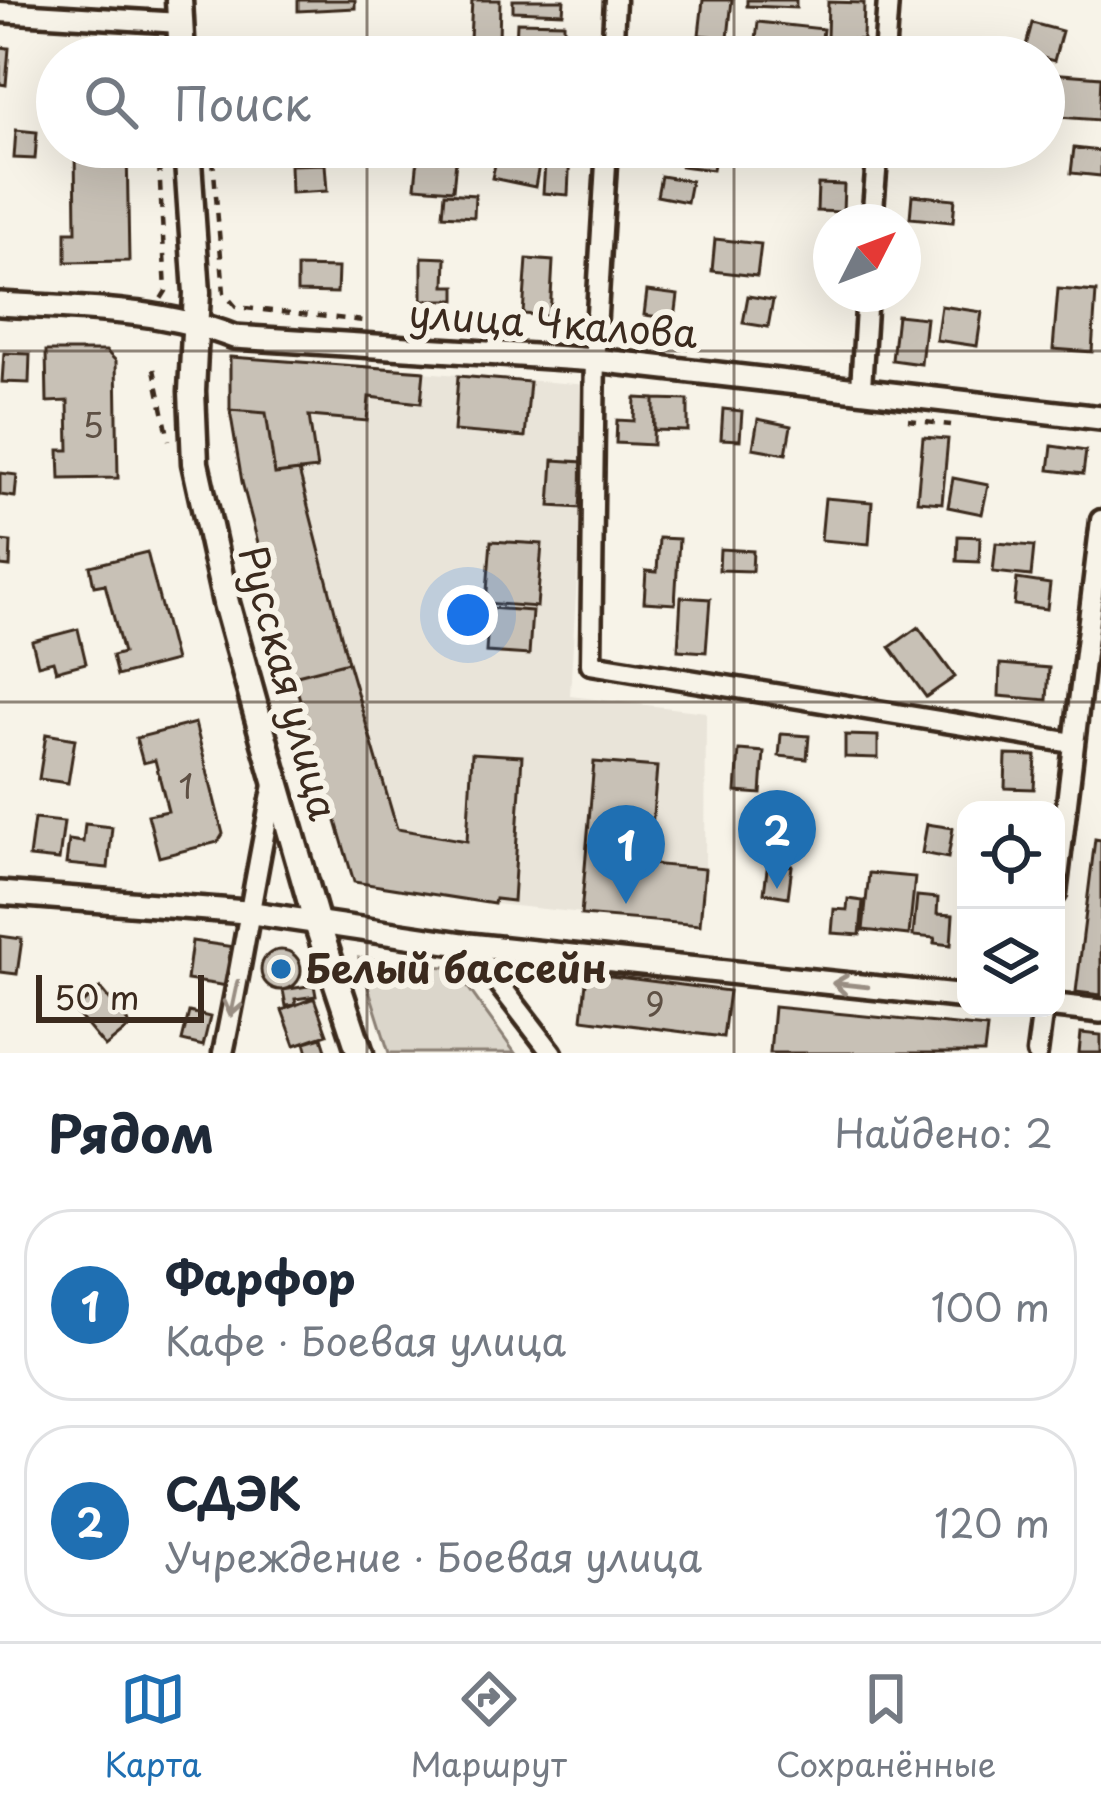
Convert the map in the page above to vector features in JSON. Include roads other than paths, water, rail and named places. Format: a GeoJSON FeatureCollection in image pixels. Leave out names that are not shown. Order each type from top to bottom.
{"type":"FeatureCollection","features":[{"type":"Feature","properties":{"kind":"main road","name":"Русская улица"},"geometry":{"type":"LineString","coordinates":[[189,168],[197,323],[192,392],[195,463],[226,603],[275,781],[360,1053]]}},
{"type":"Feature","properties":{"kind":"street"},"geometry":{"type":"LineString","coordinates":[[613,36],[615,0]]}},
{"type":"Feature","properties":{"kind":"street"},"geometry":{"type":"LineString","coordinates":[[885,36],[888,0]]}},
{"type":"Feature","properties":{"kind":"street"},"geometry":{"type":"LineString","coordinates":[[0,12],[179,11]]}},
{"type":"Feature","properties":{"kind":"street"},"geometry":{"type":"LineString","coordinates":[[606,168],[596,360],[591,664],[1073,743]]}},
{"type":"Feature","properties":{"kind":"street"},"geometry":{"type":"LineString","coordinates":[[873,204],[876,168]]}},
{"type":"Feature","properties":{"kind":"street","name":"улица Чкалова"},"geometry":{"type":"LineString","coordinates":[[0,304],[151,313],[234,337],[596,360],[1101,418]]}},
{"type":"Feature","properties":{"kind":"street"},"geometry":{"type":"LineString","coordinates":[[861,387],[866,312]]}},
{"type":"Feature","properties":{"kind":"street"},"geometry":{"type":"LineString","coordinates":[[1065,814],[1101,520]]}},
{"type":"Feature","properties":{"kind":"street"},"geometry":{"type":"LineString","coordinates":[[223,1053],[275,781]]}},
{"type":"Feature","properties":{"kind":"street"},"geometry":{"type":"LineString","coordinates":[[0,893],[247,912],[469,945],[957,996]]}},
{"type":"Feature","properties":{"kind":"street"},"geometry":{"type":"LineString","coordinates":[[469,945],[552,1053]]}},
{"type":"Feature","properties":{"kind":"street"},"geometry":{"type":"LineString","coordinates":[[1065,1007],[1101,1011]]}},
{"type":"Feature","properties":{"kind":"street"},"geometry":{"type":"LineString","coordinates":[[1037,1053],[1042,1017]]}},
{"type":"Feature","properties":{"kind":"place","name":"СДЭК"},"geometry":{"type":"Point","coordinates":[777,889]}},
{"type":"Feature","properties":{"kind":"place","name":"Фарфор"},"geometry":{"type":"Point","coordinates":[626,904]}},
{"type":"Feature","properties":{"kind":"place","name":"Белый баcсейн"},"geometry":{"type":"Point","coordinates":[281,969]}}]}
